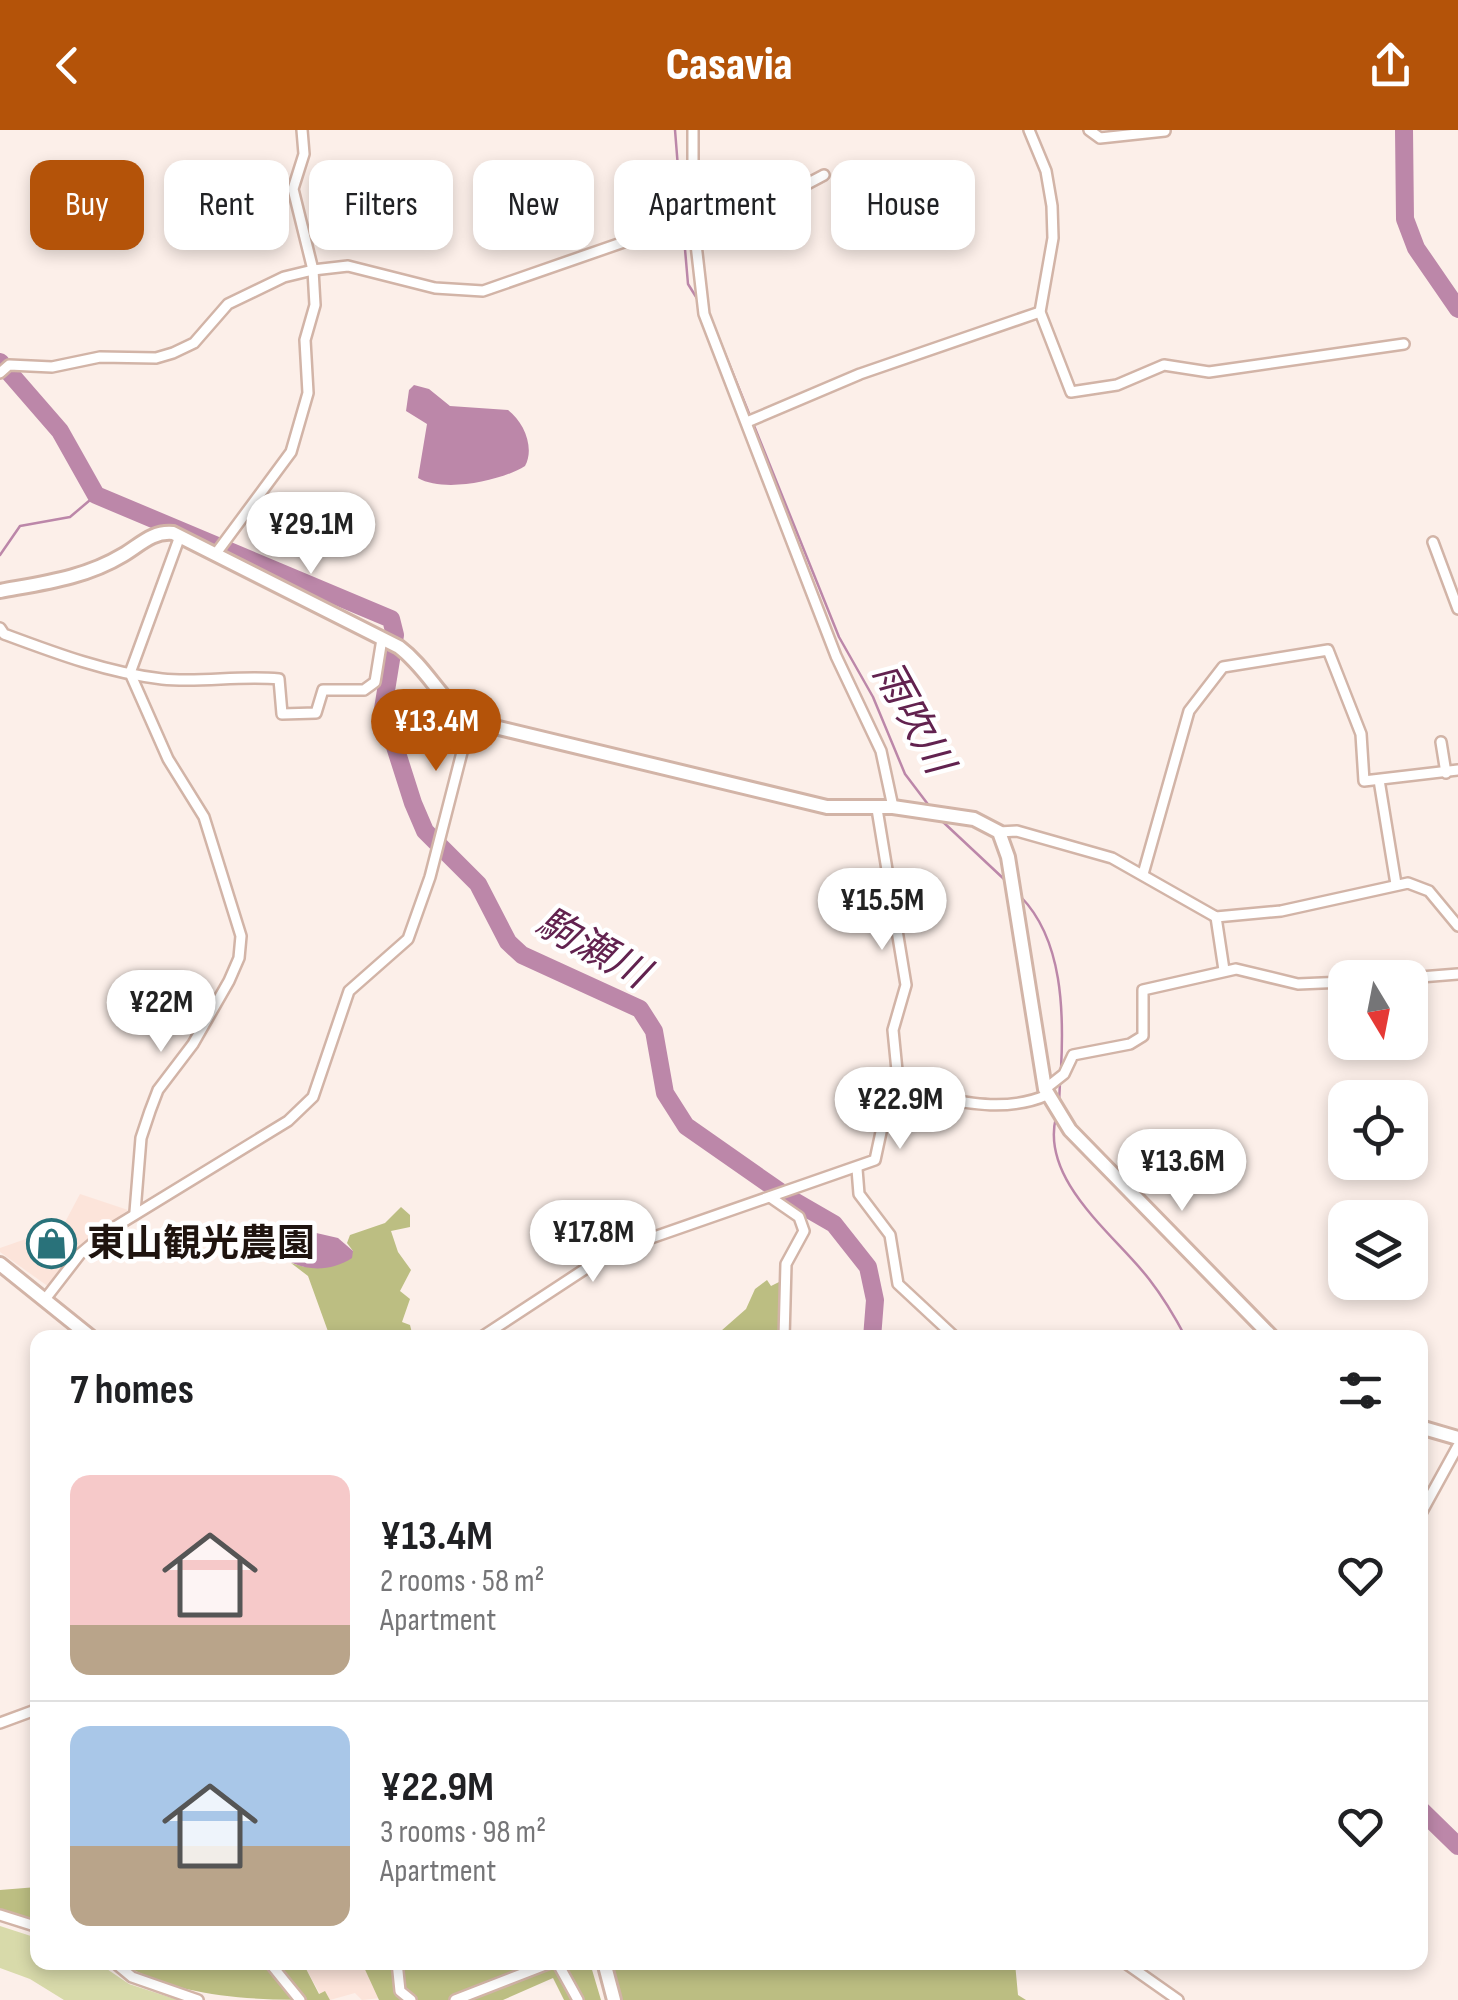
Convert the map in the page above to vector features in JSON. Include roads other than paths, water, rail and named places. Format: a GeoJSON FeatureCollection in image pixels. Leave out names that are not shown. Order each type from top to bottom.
{"type":"FeatureCollection","features":[{"type":"Feature","properties":{"kind":"street"},"geometry":{"type":"LineString","coordinates":[[217,552],[291,452],[308,393],[305,340],[315,306],[313,270],[294,189],[304,154],[302,130]]}},
{"type":"Feature","properties":{"kind":"street"},"geometry":{"type":"LineString","coordinates":[[694,130],[694,160]]}},
{"type":"Feature","properties":{"kind":"street"},"geometry":{"type":"LineString","coordinates":[[1030,130],[1046,172],[1052,206],[1053,238],[1040,312],[1071,392],[1117,385],[1164,365],[1210,372],[1404,344]]}},
{"type":"Feature","properties":{"kind":"street"},"geometry":{"type":"LineString","coordinates":[[1088,130],[1100,138],[1165,131]]}},
{"type":"Feature","properties":{"kind":"street"},"geometry":{"type":"LineString","coordinates":[[811,183],[824,176]]}},
{"type":"Feature","properties":{"kind":"street"},"geometry":{"type":"LineString","coordinates":[[3,370],[100,357],[156,358],[194,343],[228,304],[284,276],[313,270],[348,266],[435,288],[483,291],[614,245]]}},
{"type":"Feature","properties":{"kind":"street"},"geometry":{"type":"LineString","coordinates":[[697,250],[704,314],[836,656],[881,751],[893,807]]}},
{"type":"Feature","properties":{"kind":"street"},"geometry":{"type":"LineString","coordinates":[[748,422],[860,374],[1040,312]]}},
{"type":"Feature","properties":{"kind":"street"},"geometry":{"type":"LineString","coordinates":[[0,591],[97,569],[154,534],[180,536],[389,642],[418,662],[444,699],[470,722],[812,804],[940,812],[974,819],[1000,832],[1052,839],[1112,858],[1216,917],[1281,911],[1396,884],[1429,891],[1458,926]]}},
{"type":"Feature","properties":{"kind":"street"},"geometry":{"type":"LineString","coordinates":[[136,1212],[141,1138],[158,1090],[193,1044],[239,958],[240,936],[204,817],[168,758],[130,673],[180,536]]}},
{"type":"Feature","properties":{"kind":"street"},"geometry":{"type":"LineString","coordinates":[[1433,542],[1454,583],[1458,610]]}},
{"type":"Feature","properties":{"kind":"street"},"geometry":{"type":"LineString","coordinates":[[0,628],[4,634],[62,656],[130,673],[164,679],[244,675],[279,679],[282,714],[316,714],[322,690],[364,690],[376,682],[389,642]]}},
{"type":"Feature","properties":{"kind":"street"},"geometry":{"type":"LineString","coordinates":[[1143,874],[1189,711],[1223,666],[1328,650],[1361,734],[1364,781],[1458,770]]}},
{"type":"Feature","properties":{"kind":"street"},"geometry":{"type":"LineString","coordinates":[[46,1298],[80,1254],[136,1212],[288,1121],[313,1096],[345,999],[354,986],[408,939],[470,722]]}},
{"type":"Feature","properties":{"kind":"street"},"geometry":{"type":"LineString","coordinates":[[1441,742],[1446,773]]}},
{"type":"Feature","properties":{"kind":"street"},"geometry":{"type":"LineString","coordinates":[[1378,780],[1396,884]]}},
{"type":"Feature","properties":{"kind":"street"},"geometry":{"type":"LineString","coordinates":[[492,1330],[610,1252],[875,1160],[886,1109],[899,1091],[893,1030],[906,985],[877,809]]}},
{"type":"Feature","properties":{"kind":"street"},"geometry":{"type":"LineString","coordinates":[[1000,832],[1049,1093],[1061,1119],[1264,1330]]}},
{"type":"Feature","properties":{"kind":"street"},"geometry":{"type":"LineString","coordinates":[[1216,917],[1224,970]]}},
{"type":"Feature","properties":{"kind":"street"},"geometry":{"type":"LineString","coordinates":[[899,1091],[994,1107],[1022,1104],[1049,1093],[1074,1055],[1130,1044],[1142,1036],[1142,990],[1224,970],[1250,969],[1298,984],[1328,983]]}},
{"type":"Feature","properties":{"kind":"street"},"geometry":{"type":"LineString","coordinates":[[1428,976],[1458,974]]}},
{"type":"Feature","properties":{"kind":"street"},"geometry":{"type":"LineString","coordinates":[[858,1169],[859,1194],[890,1235],[898,1284],[947,1330]]}},
{"type":"Feature","properties":{"kind":"street"},"geometry":{"type":"LineString","coordinates":[[772,1196],[799,1217],[804,1230],[786,1264],[784,1330]]}},
{"type":"Feature","properties":{"kind":"street"},"geometry":{"type":"LineString","coordinates":[[0,1264],[83,1330]]}},
{"type":"Feature","properties":{"kind":"street"},"geometry":{"type":"LineString","coordinates":[[1428,1429],[1458,1442],[1428,1500]]}},
{"type":"Feature","properties":{"kind":"street"},"geometry":{"type":"LineString","coordinates":[[0,1723],[30,1712]]}},
{"type":"Feature","properties":{"kind":"street"},"geometry":{"type":"LineString","coordinates":[[0,1915],[30,1924]]}},
{"type":"Feature","properties":{"kind":"street"},"geometry":{"type":"LineString","coordinates":[[124,1970],[132,1977],[198,2000]]}},
{"type":"Feature","properties":{"kind":"street"},"geometry":{"type":"LineString","coordinates":[[275,1970],[300,2000]]}},
{"type":"Feature","properties":{"kind":"street"},"geometry":{"type":"LineString","coordinates":[[398,1970],[400,1991],[412,2000]]}},
{"type":"Feature","properties":{"kind":"street"},"geometry":{"type":"LineString","coordinates":[[454,2000],[534,1970]]}},
{"type":"Feature","properties":{"kind":"street"},"geometry":{"type":"LineString","coordinates":[[560,1970],[578,2000]]}},
{"type":"Feature","properties":{"kind":"street"},"geometry":{"type":"LineString","coordinates":[[606,1970],[614,2000]]}},
{"type":"Feature","properties":{"kind":"street"},"geometry":{"type":"LineString","coordinates":[[1135,1970],[1178,2000]]}},
{"type":"Feature","properties":{"kind":"waterway","name":"雨吹川"},"geometry":{"type":"LineString","coordinates":[[675,130],[677,160]]}},
{"type":"Feature","properties":{"kind":"waterway"},"geometry":{"type":"LineString","coordinates":[[1404,130],[1405,219],[1416,248],[1458,309]]}},
{"type":"Feature","properties":{"kind":"waterway","name":"雨吹川"},"geometry":{"type":"LineString","coordinates":[[685,250],[688,284],[698,300]]}},
{"type":"Feature","properties":{"kind":"waterway","name":"雨吹川"},"geometry":{"type":"LineString","coordinates":[[713,324],[839,637],[873,697],[905,774],[930,807]]}},
{"type":"Feature","properties":{"kind":"waterway","name":"駒瀬川"},"geometry":{"type":"LineString","coordinates":[[0,362],[60,431],[96,495],[391,619],[395,635],[383,709],[425,831],[478,884],[508,942],[522,955],[640,1009],[654,1031],[665,1093],[686,1126],[789,1198],[834,1224],[868,1267],[875,1300],[873,1330]]}},
{"type":"Feature","properties":{"kind":"waterway"},"geometry":{"type":"LineString","coordinates":[[0,555],[20,526],[70,517],[96,495]]}},
{"type":"Feature","properties":{"kind":"waterway","name":"雨吹川"},"geometry":{"type":"LineString","coordinates":[[942,821],[1005,880]]}},
{"type":"Feature","properties":{"kind":"waterway"},"geometry":{"type":"LineString","coordinates":[[1021,897],[1035,914],[1053,956],[1061,1001],[1061,1069]]}},
{"type":"Feature","properties":{"kind":"waterway","name":"雨吹川"},"geometry":{"type":"LineString","coordinates":[[1059,1104],[1060,1082]]}},
{"type":"Feature","properties":{"kind":"waterway","name":"雨吹川"},"geometry":{"type":"LineString","coordinates":[[1056,1117],[1054,1141],[1069,1185],[1149,1279],[1182,1330]]}},
{"type":"Feature","properties":{"kind":"waterway","name":"駒瀬川"},"geometry":{"type":"LineString","coordinates":[[1428,1817],[1458,1846]]}},
{"type":"Feature","properties":{"kind":"place","name":"東山観光農園"},"geometry":{"type":"Point","coordinates":[52,1243]}}]}
